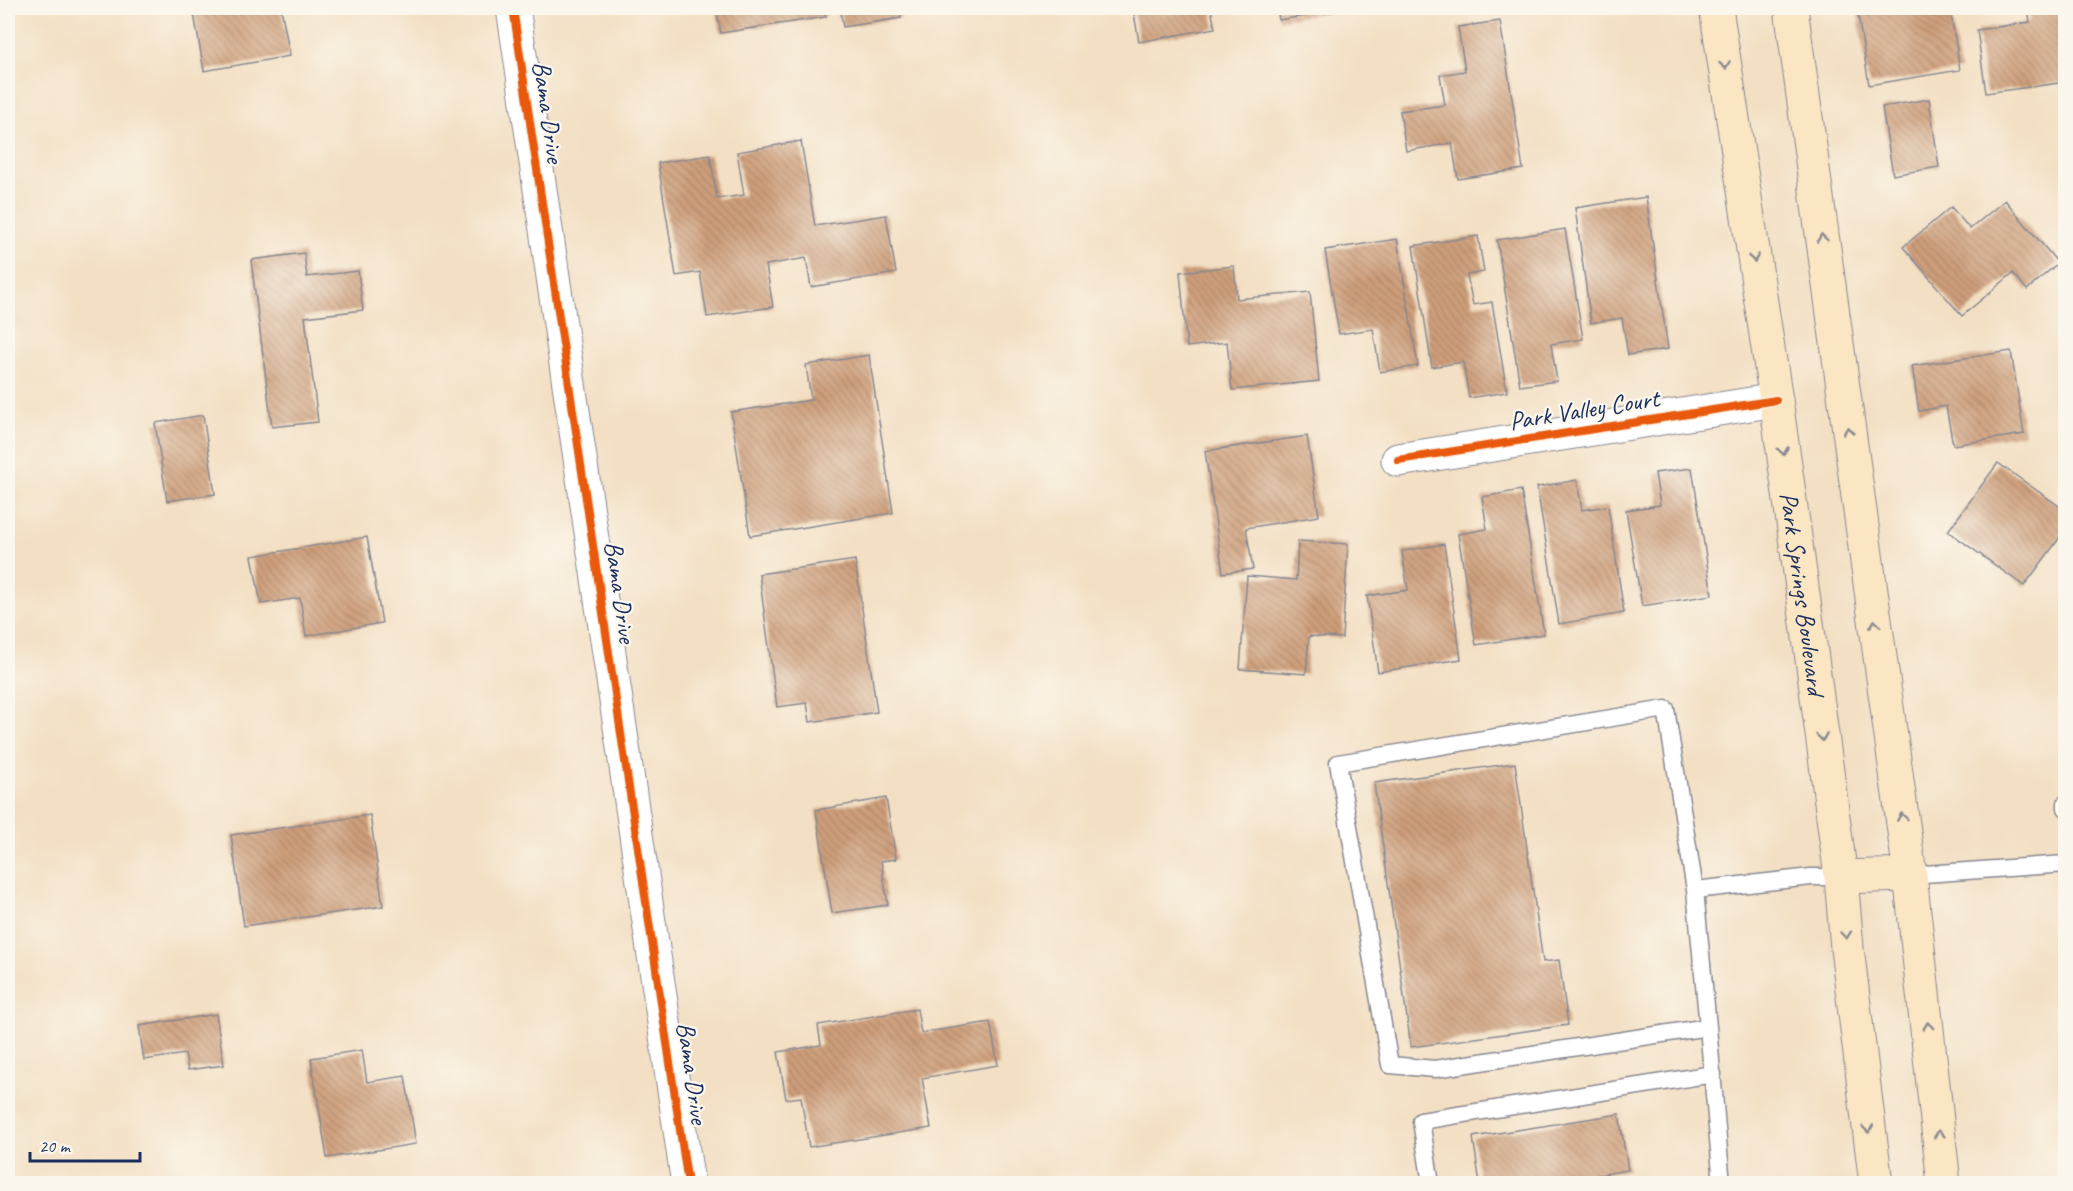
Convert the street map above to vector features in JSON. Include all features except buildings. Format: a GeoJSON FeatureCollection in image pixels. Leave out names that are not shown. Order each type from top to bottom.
{"type":"FeatureCollection","features":[{"type":"Feature","properties":{"kind":"main road","name":"Park Springs Boulevard"},"geometry":{"type":"LineString","coordinates":[[1716,8],[1776,400],[1841,877],[1847,948],[1876,1184]]}},
{"type":"Feature","properties":{"kind":"main road"},"geometry":{"type":"LineString","coordinates":[[1791,8],[1910,875],[1944,1184]]}},
{"type":"Feature","properties":{"kind":"main road"},"geometry":{"type":"LineString","coordinates":[[1841,877],[1910,875]]}},
{"type":"Feature","properties":{"kind":"street","name":"Bama Drive"},"geometry":{"type":"LineString","coordinates":[[513,8],[688,1184]]}},
{"type":"Feature","properties":{"kind":"street","name":"Park Valley Court"},"geometry":{"type":"LineString","coordinates":[[1398,460],[1776,400]]}},
{"type":"Feature","properties":{"kind":"lane"},"geometry":{"type":"LineString","coordinates":[[1708,1027],[1435,1069],[1390,1065],[1338,763],[1666,709],[1695,890],[1713,1074],[1722,1184]]}},
{"type":"Feature","properties":{"kind":"lane"},"geometry":{"type":"LineString","coordinates":[[2066,803],[2066,808]]}},
{"type":"Feature","properties":{"kind":"lane"},"geometry":{"type":"LineString","coordinates":[[1910,875],[2066,864]]}},
{"type":"Feature","properties":{"kind":"lane"},"geometry":{"type":"LineString","coordinates":[[1695,890],[1811,877],[1841,877]]}},
{"type":"Feature","properties":{"kind":"lane"},"geometry":{"type":"LineString","coordinates":[[1431,1184],[1421,1121],[1713,1074]]}},
{"type":"Feature","properties":{"kind":"cycle path"},"geometry":{"type":"LineString","coordinates":[[513,8],[688,1184]]}},
{"type":"Feature","properties":{"kind":"cycle path"},"geometry":{"type":"LineString","coordinates":[[1398,460],[1776,400]]}}]}
